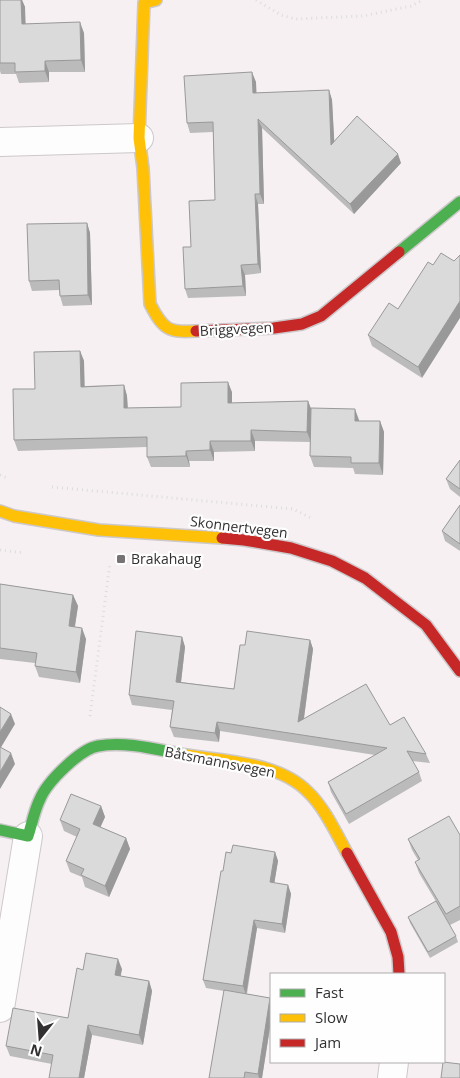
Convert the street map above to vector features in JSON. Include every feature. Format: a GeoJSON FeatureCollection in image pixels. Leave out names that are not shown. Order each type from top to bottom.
{"type":"FeatureCollection","features":[{"type":"Feature","properties":{"kind":"street","name":"Briggvegen"},"geometry":{"type":"LineString","coordinates":[[156,0],[144,3],[139,138],[143,168],[150,304],[166,328],[182,332],[274,328],[302,324],[320,316],[460,202]]}},
{"type":"Feature","properties":{"kind":"street"},"geometry":{"type":"LineString","coordinates":[[0,142],[139,138]]}},
{"type":"Feature","properties":{"kind":"street","name":"Skonnertvegen"},"geometry":{"type":"LineString","coordinates":[[0,511],[14,516],[99,530],[244,540],[291,548],[332,561],[365,578],[426,625],[460,671]]}},
{"type":"Feature","properties":{"kind":"street","name":"Båtsmannsvegen"},"geometry":{"type":"LineString","coordinates":[[28,836],[40,798],[60,772],[80,754],[97,746],[129,745],[266,768],[290,777],[309,792],[330,822],[391,932],[398,957],[399,973]]}},
{"type":"Feature","properties":{"kind":"street"},"geometry":{"type":"LineString","coordinates":[[0,830],[28,836],[0,1008]]}},
{"type":"Feature","properties":{"kind":"street"},"geometry":{"type":"LineString","coordinates":[[392,1078],[394,1063]]}},
{"type":"Feature","properties":{"kind":"path"},"geometry":{"type":"LineString","coordinates":[[256,0],[281,15],[295,19],[363,16],[411,6],[422,0]]}},
{"type":"Feature","properties":{"kind":"path"},"geometry":{"type":"LineString","coordinates":[[0,550],[6,550]]}},
{"type":"Feature","properties":{"kind":"path"},"geometry":{"type":"LineString","coordinates":[[97,746],[90,730],[90,712],[110,563]]}},
{"type":"Feature","properties":{"kind":"building"},"geometry":{"type":"Polygon","coordinates":[[[0,0],[21,0],[22,24],[80,22],[81,60],[45,61],[45,71],[15,72],[15,63],[0,63],[0,0]]]}},
{"type":"Feature","properties":{"kind":"building"},"geometry":{"type":"Polygon","coordinates":[[[252,72],[253,93],[329,90],[331,145],[357,116],[398,154],[350,204],[258,119],[260,194],[255,194],[258,264],[241,265],[243,286],[185,289],[183,247],[191,247],[189,201],[215,200],[213,122],[187,123],[184,76],[252,72]]]}},
{"type":"Feature","properties":{"kind":"building"},"geometry":{"type":"Polygon","coordinates":[[[87,223],[88,295],[60,296],[59,280],[29,281],[27,224],[87,223]]]}},
{"type":"Feature","properties":{"kind":"building"},"geometry":{"type":"Polygon","coordinates":[[[441,253],[454,261],[460,255],[460,301],[418,367],[368,335],[389,303],[398,309],[428,262],[433,265],[441,253]]]}},
{"type":"Feature","properties":{"kind":"building"},"geometry":{"type":"Polygon","coordinates":[[[80,351],[81,387],[124,385],[124,408],[181,407],[181,383],[228,382],[228,403],[308,401],[307,432],[251,430],[251,441],[210,441],[210,450],[186,451],[186,456],[147,457],[147,437],[14,440],[13,389],[35,389],[34,352],[80,351]]]}},
{"type":"Feature","properties":{"kind":"building"},"geometry":{"type":"Polygon","coordinates":[[[311,408],[355,409],[355,421],[380,421],[379,463],[351,463],[351,457],[310,456],[311,408]]]}},
{"type":"Feature","properties":{"kind":"building"},"geometry":{"type":"Polygon","coordinates":[[[460,460],[460,489],[446,479],[460,460]]]}},
{"type":"Feature","properties":{"kind":"building"},"geometry":{"type":"Polygon","coordinates":[[[460,505],[460,544],[442,531],[460,505]]]}},
{"type":"Feature","properties":{"kind":"building"},"geometry":{"type":"Polygon","coordinates":[[[0,584],[73,595],[69,626],[82,628],[76,672],[35,666],[37,653],[0,648],[0,584]]]}},
{"type":"Feature","properties":{"kind":"building"},"geometry":{"type":"Polygon","coordinates":[[[136,631],[182,637],[176,682],[234,689],[240,645],[245,645],[247,631],[310,640],[298,722],[366,684],[390,725],[404,717],[426,754],[407,751],[419,772],[346,814],[328,782],[387,748],[217,722],[215,733],[170,727],[174,701],[129,695],[136,631]]]}},
{"type":"Feature","properties":{"kind":"building"},"geometry":{"type":"Polygon","coordinates":[[[0,707],[11,714],[0,732],[0,707]]]}},
{"type":"Feature","properties":{"kind":"building"},"geometry":{"type":"Polygon","coordinates":[[[0,747],[11,753],[0,772],[0,747]]]}},
{"type":"Feature","properties":{"kind":"building"},"geometry":{"type":"Polygon","coordinates":[[[71,794],[101,806],[93,824],[126,838],[105,886],[81,875],[84,869],[66,861],[80,829],[60,820],[71,794]]]}},
{"type":"Feature","properties":{"kind":"building"},"geometry":{"type":"Polygon","coordinates":[[[449,816],[460,835],[460,906],[446,914],[415,862],[420,859],[408,839],[449,816]]]}},
{"type":"Feature","properties":{"kind":"building"},"geometry":{"type":"Polygon","coordinates":[[[233,845],[275,852],[270,882],[288,885],[282,924],[254,920],[243,986],[203,980],[221,871],[223,871],[226,852],[231,853],[233,845]]]}},
{"type":"Feature","properties":{"kind":"building"},"geometry":{"type":"Polygon","coordinates":[[[436,901],[456,936],[428,952],[408,917],[436,901]]]}},
{"type":"Feature","properties":{"kind":"building"},"geometry":{"type":"Polygon","coordinates":[[[86,953],[118,959],[115,975],[149,981],[139,1035],[88,1025],[79,1078],[49,1078],[53,1055],[6,1046],[13,1008],[68,1018],[77,968],[83,970],[86,953]]]}},
{"type":"Feature","properties":{"kind":"building"},"geometry":{"type":"Polygon","coordinates":[[[224,990],[270,998],[258,1074],[245,1072],[244,1078],[209,1078],[224,990]]]}},
{"type":"Feature","properties":{"kind":"building"},"geometry":{"type":"Polygon","coordinates":[[[443,1063],[460,1064],[460,1078],[441,1078],[443,1063]]]}},
{"type":"Feature","properties":{"kind":"traffic: fast"},"geometry":{"type":"LineString","coordinates":[[399,252],[460,202]]}},
{"type":"Feature","properties":{"kind":"traffic: fast"},"geometry":{"type":"LineString","coordinates":[[0,830],[28,836],[36,808],[49,784],[65,767],[91,748],[109,745],[131,745],[186,755]]}},
{"type":"Feature","properties":{"kind":"traffic: slow"},"geometry":{"type":"LineString","coordinates":[[156,0],[144,3],[139,138],[143,168],[150,304],[167,328],[179,331],[196,331]]}},
{"type":"Feature","properties":{"kind":"traffic: slow"},"geometry":{"type":"LineString","coordinates":[[0,511],[14,516],[99,530],[222,538]]}},
{"type":"Feature","properties":{"kind":"traffic: slow"},"geometry":{"type":"LineString","coordinates":[[186,755],[251,764],[282,774],[296,782],[314,798],[347,853]]}},
{"type":"Feature","properties":{"kind":"traffic: jam"},"geometry":{"type":"LineString","coordinates":[[196,331],[274,328],[302,324],[321,316],[399,252]]}},
{"type":"Feature","properties":{"kind":"traffic: jam"},"geometry":{"type":"LineString","coordinates":[[222,538],[291,548],[332,561],[365,578],[426,625],[460,671]]}},
{"type":"Feature","properties":{"kind":"traffic: jam"},"geometry":{"type":"LineString","coordinates":[[347,853],[391,932],[398,957],[399,973]]}},
{"type":"Feature","properties":{"kind":"place","name":"Brakahaug"},"geometry":{"type":"Point","coordinates":[121,559]}}]}
